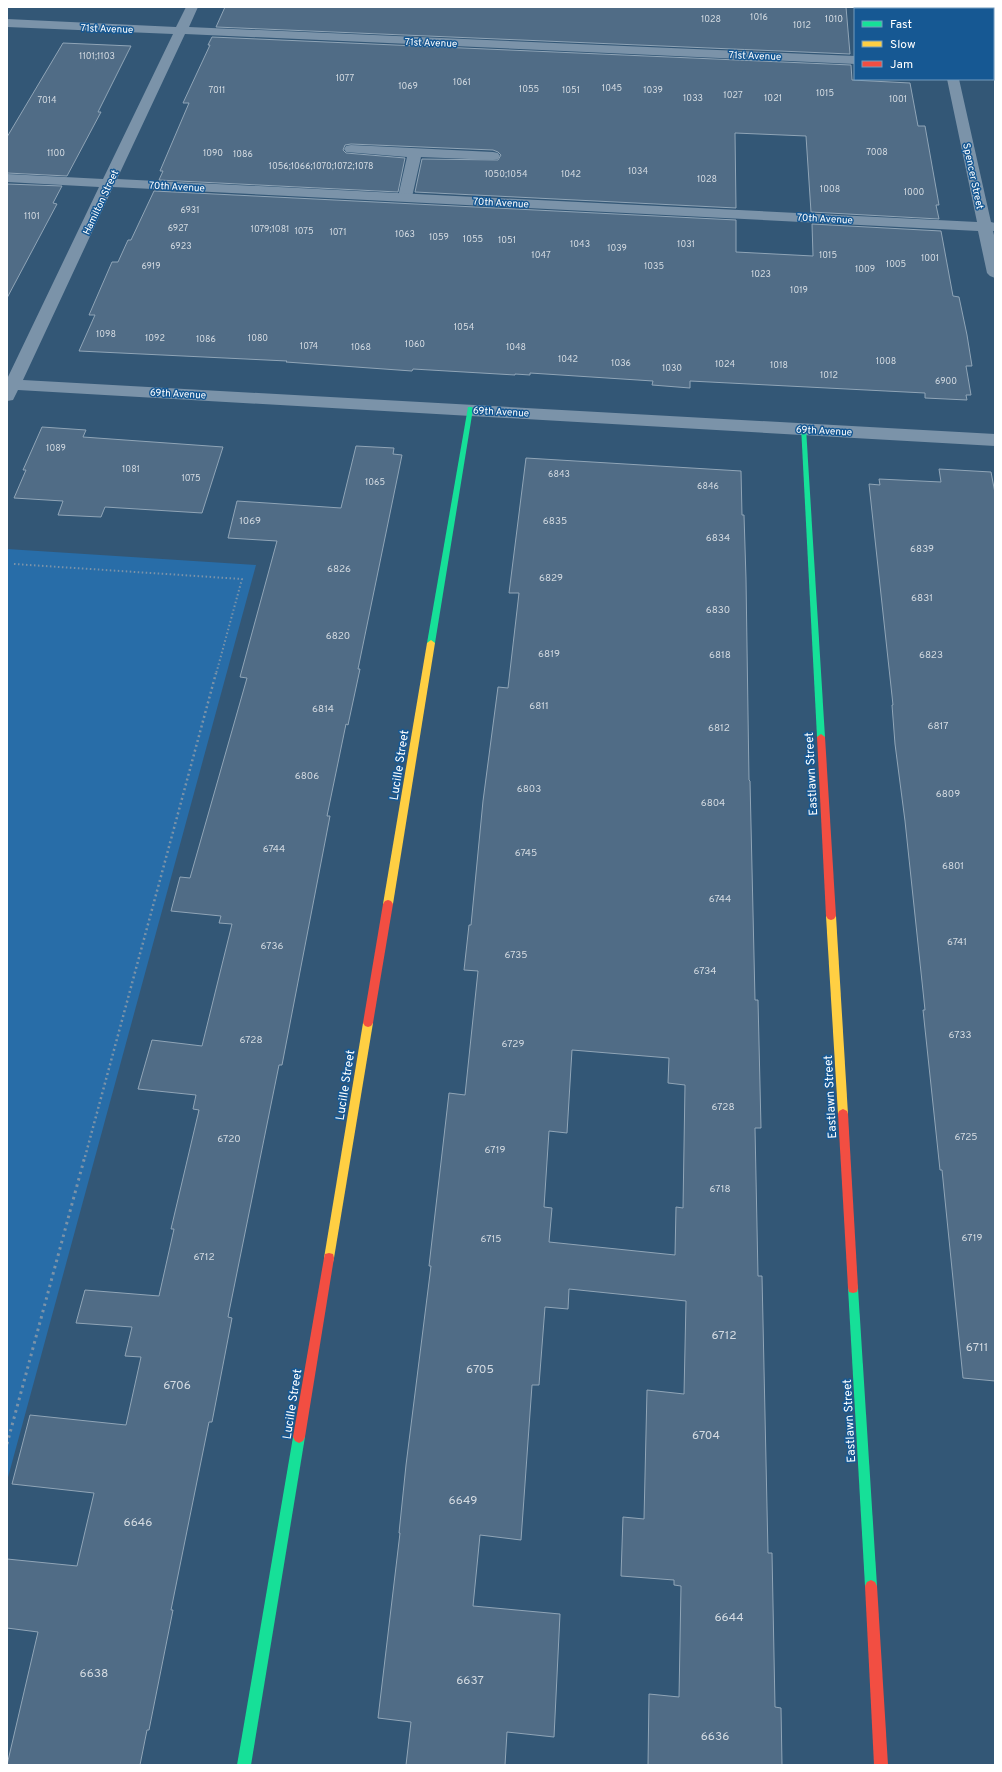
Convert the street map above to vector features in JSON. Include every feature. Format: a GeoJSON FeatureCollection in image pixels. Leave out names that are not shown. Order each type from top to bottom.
{"type":"FeatureCollection","features":[{"type":"Feature","properties":{"kind":"street","name":"Hamilton Street"},"geometry":{"type":"LineString","coordinates":[[9,388],[192,7]]}},
{"type":"Feature","properties":{"kind":"street","name":"71st Avenue"},"geometry":{"type":"LineString","coordinates":[[7,23],[854,60]]}},
{"type":"Feature","properties":{"kind":"street","name":"Spencer Street"},"geometry":{"type":"LineString","coordinates":[[953,80],[990,226],[995,273]]}},
{"type":"Feature","properties":{"kind":"street"},"geometry":{"type":"LineString","coordinates":[[351,149],[493,156]]}},
{"type":"Feature","properties":{"kind":"street"},"geometry":{"type":"LineString","coordinates":[[405,197],[415,153]]}},
{"type":"Feature","properties":{"kind":"street","name":"70th Avenue"},"geometry":{"type":"LineString","coordinates":[[7,178],[990,226]]}},
{"type":"Feature","properties":{"kind":"street","name":"69th Avenue"},"geometry":{"type":"LineString","coordinates":[[9,388],[470,409],[995,440]]}},
{"type":"Feature","properties":{"kind":"street","name":"Lucille Street"},"geometry":{"type":"LineString","coordinates":[[244,1765],[470,409]]}},
{"type":"Feature","properties":{"kind":"street","name":"Eastlawn Street"},"geometry":{"type":"LineString","coordinates":[[803,428],[881,1765]]}},
{"type":"Feature","properties":{"kind":"path"},"geometry":{"type":"LineString","coordinates":[[7,1444],[242,579],[14,564]]}},
{"type":"Feature","properties":{"kind":"shaded area"},"geometry":{"type":"Polygon","coordinates":[[[7,549],[256,565],[7,1481],[7,549]]]}},
{"type":"Feature","properties":{"kind":"building"},"geometry":{"type":"Polygon","coordinates":[[[225,7],[846,7],[850,54],[216,27],[225,7]]]}},
{"type":"Feature","properties":{"kind":"building"},"geometry":{"type":"Polygon","coordinates":[[[212,37],[851,65],[852,80],[910,83],[918,126],[925,126],[939,205],[936,205],[939,219],[811,212],[806,136],[735,133],[736,208],[415,192],[422,159],[498,160],[501,155],[493,150],[351,144],[345,145],[343,150],[346,153],[405,158],[398,192],[159,180],[163,171],[160,171],[189,103],[183,103],[210,45],[208,45],[212,37]]]}},
{"type":"Feature","properties":{"kind":"building"},"geometry":{"type":"Polygon","coordinates":[[[63,43],[131,46],[98,112],[101,112],[67,176],[7,173],[7,137],[63,43]]]}},
{"type":"Feature","properties":{"kind":"building"},"geometry":{"type":"Polygon","coordinates":[[[7,184],[62,186],[53,203],[57,204],[7,298],[7,184]]]}},
{"type":"Feature","properties":{"kind":"building"},"geometry":{"type":"Polygon","coordinates":[[[154,191],[736,220],[736,252],[813,256],[812,224],[941,231],[953,296],[959,297],[967,335],[972,366],[966,366],[971,395],[966,395],[967,400],[925,398],[925,393],[690,381],[690,388],[652,385],[653,381],[530,373],[530,375],[515,375],[413,369],[412,371],[286,362],[287,361],[79,351],[95,315],[89,315],[112,262],[118,262],[128,240],[131,240],[154,191]]]}},
{"type":"Feature","properties":{"kind":"building"},"geometry":{"type":"Polygon","coordinates":[[[42,427],[86,430],[83,437],[223,447],[202,513],[105,507],[101,517],[58,515],[63,501],[14,498],[26,470],[23,470],[42,427]]]}},
{"type":"Feature","properties":{"kind":"building"},"geometry":{"type":"Polygon","coordinates":[[[356,446],[394,448],[393,454],[402,455],[358,669],[360,669],[348,725],[346,724],[327,816],[330,816],[282,1065],[279,1065],[228,1317],[232,1318],[212,1422],[209,1422],[171,1610],[173,1610],[149,1730],[147,1730],[140,1765],[7,1765],[38,1632],[7,1628],[7,1559],[77,1566],[94,1493],[12,1484],[30,1415],[126,1425],[141,1357],[125,1356],[132,1327],[76,1323],[85,1290],[159,1296],[174,1229],[171,1229],[199,1110],[193,1109],[196,1095],[138,1089],[152,1040],[202,1046],[232,924],[219,923],[221,916],[171,911],[180,877],[190,878],[247,678],[240,677],[277,541],[228,538],[237,501],[341,508],[356,446]]]}},
{"type":"Feature","properties":{"kind":"building"},"geometry":{"type":"Polygon","coordinates":[[[526,458],[741,471],[746,579],[749,780],[755,1000],[758,1000],[761,1128],[755,1128],[758,1276],[762,1276],[768,1553],[772,1553],[775,1707],[781,1708],[782,1765],[648,1765],[649,1694],[679,1697],[681,1586],[674,1585],[674,1580],[621,1576],[623,1517],[644,1519],[647,1390],[684,1394],[686,1301],[569,1289],[568,1309],[545,1307],[539,1385],[532,1385],[521,1540],[480,1535],[473,1606],[560,1614],[554,1737],[507,1732],[505,1765],[406,1765],[411,1722],[378,1718],[400,1533],[406,1465],[431,1266],[429,1266],[449,1093],[465,1095],[478,971],[464,970],[469,925],[471,925],[483,801],[498,687],[508,688],[519,593],[509,593],[526,458]],[[572,1050],[567,1133],[549,1131],[544,1207],[552,1208],[549,1242],[675,1255],[676,1207],[683,1208],[685,1085],[668,1083],[669,1058],[572,1050]]]}},
{"type":"Feature","properties":{"kind":"building"},"geometry":{"type":"Polygon","coordinates":[[[939,469],[991,472],[995,493],[995,1381],[963,1378],[942,1170],[940,1170],[923,1010],[925,1010],[905,821],[895,744],[893,705],[869,484],[880,485],[879,479],[941,482],[939,469]]]}},
{"type":"Feature","properties":{"kind":"traffic: fast"},"geometry":{"type":"LineString","coordinates":[[431,643],[470,409]]}},
{"type":"Feature","properties":{"kind":"traffic: fast"},"geometry":{"type":"LineString","coordinates":[[803,428],[821,737]]}},
{"type":"Feature","properties":{"kind":"traffic: fast"},"geometry":{"type":"LineString","coordinates":[[853,1288],[871,1586]]}},
{"type":"Feature","properties":{"kind":"traffic: fast"},"geometry":{"type":"LineString","coordinates":[[244,1765],[299,1437]]}},
{"type":"Feature","properties":{"kind":"traffic: slow"},"geometry":{"type":"LineString","coordinates":[[388,904],[431,643]]}},
{"type":"Feature","properties":{"kind":"traffic: slow"},"geometry":{"type":"LineString","coordinates":[[831,916],[843,1114]]}},
{"type":"Feature","properties":{"kind":"traffic: slow"},"geometry":{"type":"LineString","coordinates":[[329,1258],[368,1023]]}},
{"type":"Feature","properties":{"kind":"traffic: jam"},"geometry":{"type":"LineString","coordinates":[[821,737],[831,916]]}},
{"type":"Feature","properties":{"kind":"traffic: jam"},"geometry":{"type":"LineString","coordinates":[[368,1023],[388,904]]}},
{"type":"Feature","properties":{"kind":"traffic: jam"},"geometry":{"type":"LineString","coordinates":[[843,1114],[853,1288]]}},
{"type":"Feature","properties":{"kind":"traffic: jam"},"geometry":{"type":"LineString","coordinates":[[299,1437],[329,1258]]}},
{"type":"Feature","properties":{"kind":"traffic: jam"},"geometry":{"type":"LineString","coordinates":[[871,1586],[881,1765]]}}]}
